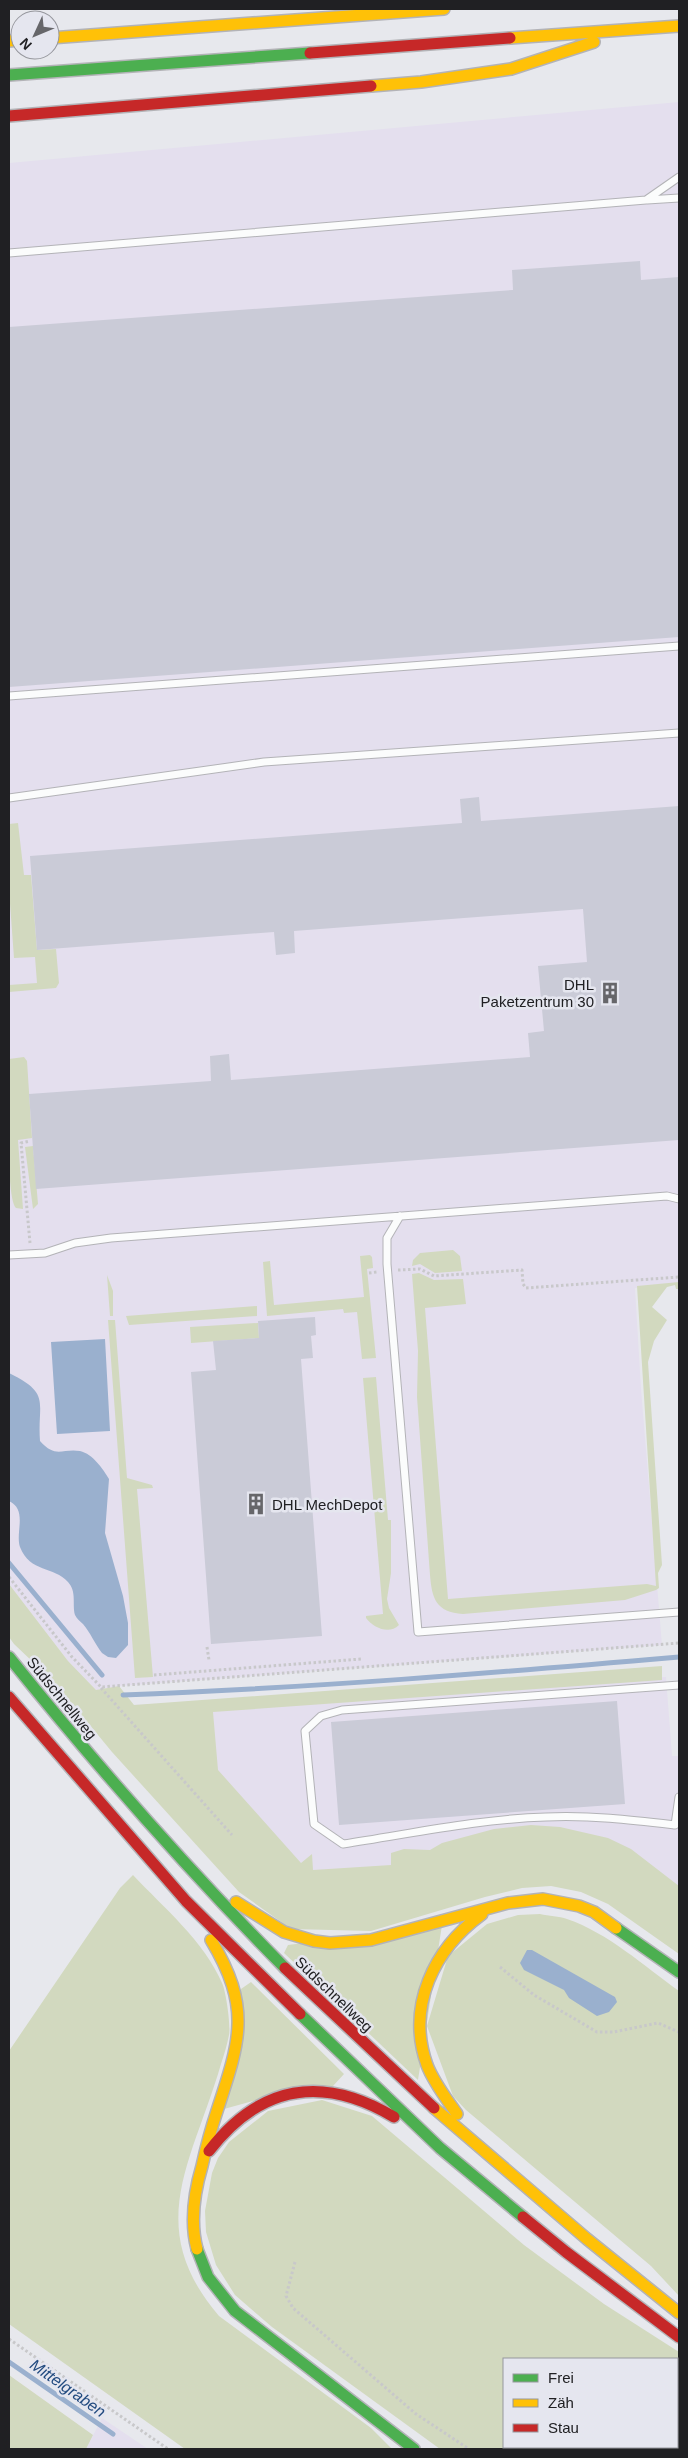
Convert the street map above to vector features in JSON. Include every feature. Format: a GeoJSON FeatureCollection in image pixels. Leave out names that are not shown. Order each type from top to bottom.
{"type":"FeatureCollection","features":[{"type":"Feature","properties":{"kind":"highway"},"geometry":{"type":"LineString","coordinates":[[301,9],[338,16]]}},
{"type":"Feature","properties":{"kind":"highway"},"geometry":{"type":"LineString","coordinates":[[60,37],[444,9]]}},
{"type":"Feature","properties":{"kind":"highway"},"geometry":{"type":"LineString","coordinates":[[9,75],[679,26]]}},
{"type":"Feature","properties":{"kind":"highway"},"geometry":{"type":"LineString","coordinates":[[9,116],[422,82],[510,68],[633,29]]}},
{"type":"Feature","properties":{"kind":"highway","name":"Südschnellweg"},"geometry":{"type":"LineString","coordinates":[[9,1657],[112,1783],[197,1877],[341,2024],[483,2152],[597,2248],[679,2313]]}},
{"type":"Feature","properties":{"kind":"highway"},"geometry":{"type":"LineString","coordinates":[[9,1697],[186,1902],[247,1965],[440,2148],[566,2252],[679,2337]]}},
{"type":"Feature","properties":{"kind":"highway"},"geometry":{"type":"LineString","coordinates":[[197,1877],[288,1935],[316,1943],[346,1944],[371,1940],[525,1900],[543,1900],[579,1906],[600,1916],[679,1972]]}},
{"type":"Feature","properties":{"kind":"highway"},"geometry":{"type":"LineString","coordinates":[[186,1902],[220,1954],[236,1995],[239,2018],[238,2043],[231,2071],[217,2110],[193,2198],[194,2236],[207,2275],[219,2293],[252,2325],[414,2449]]}},
{"type":"Feature","properties":{"kind":"highway"},"geometry":{"type":"LineString","coordinates":[[483,2152],[434,2081],[424,2056],[421,2035],[421,2013],[424,1992],[431,1971],[442,1952],[455,1935],[471,1920],[489,1909]]}},
{"type":"Feature","properties":{"kind":"highway"},"geometry":{"type":"LineString","coordinates":[[204,2157],[236,2120],[253,2107],[273,2098],[296,2093],[339,2094],[360,2099],[381,2108],[440,2148]]}},
{"type":"Feature","properties":{"kind":"lane"},"geometry":{"type":"LineString","coordinates":[[646,200],[679,177]]}},
{"type":"Feature","properties":{"kind":"lane"},"geometry":{"type":"LineString","coordinates":[[9,253],[679,198]]}},
{"type":"Feature","properties":{"kind":"lane"},"geometry":{"type":"LineString","coordinates":[[9,696],[679,646]]}},
{"type":"Feature","properties":{"kind":"lane"},"geometry":{"type":"LineString","coordinates":[[9,798],[264,762],[679,733]]}},
{"type":"Feature","properties":{"kind":"lane"},"geometry":{"type":"LineString","coordinates":[[9,1256],[45,1253],[75,1243],[111,1238],[667,1196],[679,1199]]}},
{"type":"Feature","properties":{"kind":"lane"},"geometry":{"type":"LineString","coordinates":[[400,1216],[387,1238],[387,1271],[418,1632],[679,1612]]}},
{"type":"Feature","properties":{"kind":"lane"},"geometry":{"type":"LineString","coordinates":[[679,1685],[342,1710],[321,1716],[305,1731],[314,1824],[343,1844],[491,1822],[546,1817],[612,1818],[675,1825],[679,1797]]}},
{"type":"Feature","properties":{"kind":"path"},"geometry":{"type":"LineString","coordinates":[[30,1142],[21,1143],[31,1254]]}},
{"type":"Feature","properties":{"kind":"path"},"geometry":{"type":"LineString","coordinates":[[369,1273],[420,1269],[434,1276],[522,1270],[523,1284],[526,1288],[679,1278]]}},
{"type":"Feature","properties":{"kind":"path"},"geometry":{"type":"LineString","coordinates":[[9,1577],[72,1657],[101,1687],[232,1835]]}},
{"type":"Feature","properties":{"kind":"path"},"geometry":{"type":"LineString","coordinates":[[101,1687],[679,1644]]}},
{"type":"Feature","properties":{"kind":"path"},"geometry":{"type":"LineString","coordinates":[[207,1647],[208,1660]]}},
{"type":"Feature","properties":{"kind":"path"},"geometry":{"type":"LineString","coordinates":[[154,1676],[362,1658]]}},
{"type":"Feature","properties":{"kind":"path"},"geometry":{"type":"LineString","coordinates":[[500,1967],[534,1995],[597,2032],[614,2032],[658,2023],[679,2032]]}},
{"type":"Feature","properties":{"kind":"path"},"geometry":{"type":"LineString","coordinates":[[295,2262],[286,2296],[293,2308],[416,2414],[469,2449]]}},
{"type":"Feature","properties":{"kind":"path"},"geometry":{"type":"LineString","coordinates":[[9,2339],[168,2449]]}},
{"type":"Feature","properties":{"kind":"shaded area"},"geometry":{"type":"Polygon","coordinates":[[[679,102],[679,1283],[635,1288],[641,1389],[662,1645],[119,1686],[96,1690],[68,1661],[9,1584],[9,163],[679,102]]]}},
{"type":"Feature","properties":{"kind":"shaded area"},"geometry":{"type":"Polygon","coordinates":[[[666,1677],[672,1756],[679,1756],[679,1918],[618,1870],[337,1902],[133,1705],[666,1677]]]}},
{"type":"Feature","properties":{"kind":"shaded area"},"geometry":{"type":"Polygon","coordinates":[[[102,2418],[148,2449],[86,2449],[102,2418]]]}},
{"type":"Feature","properties":{"kind":"green space"},"geometry":{"type":"Polygon","coordinates":[[[18,823],[24,875],[31,875],[37,950],[56,949],[59,983],[56,988],[9,992],[9,985],[37,983],[35,957],[14,958],[9,890],[9,824],[18,823]]]}},
{"type":"Feature","properties":{"kind":"green space"},"geometry":{"type":"Polygon","coordinates":[[[24,1057],[27,1061],[32,1138],[18,1140],[23,1209],[16,1208],[10,1184],[8,1113],[9,1059],[24,1057]]]}},
{"type":"Feature","properties":{"kind":"green space"},"geometry":{"type":"Polygon","coordinates":[[[33,1146],[38,1204],[33,1209],[25,1147],[33,1146]]]}},
{"type":"Feature","properties":{"kind":"green space"},"geometry":{"type":"Polygon","coordinates":[[[453,1250],[460,1256],[462,1271],[435,1273],[420,1264],[412,1266],[413,1260],[420,1253],[453,1250]]]}},
{"type":"Feature","properties":{"kind":"green space"},"geometry":{"type":"Polygon","coordinates":[[[370,1255],[373,1268],[367,1269],[376,1358],[362,1359],[357,1312],[344,1313],[343,1309],[267,1316],[263,1262],[270,1261],[274,1305],[364,1297],[360,1256],[370,1255]]]}},
{"type":"Feature","properties":{"kind":"green space"},"geometry":{"type":"Polygon","coordinates":[[[419,1273],[434,1280],[463,1279],[466,1304],[425,1308],[448,1599],[647,1584],[656,1586],[637,1286],[679,1282],[679,1289],[676,1289],[675,1285],[667,1287],[652,1307],[667,1320],[654,1341],[648,1362],[662,1565],[658,1573],[659,1588],[625,1600],[463,1614],[454,1613],[437,1603],[432,1591],[430,1575],[417,1397],[418,1351],[412,1274],[419,1273]]]}},
{"type":"Feature","properties":{"kind":"green space"},"geometry":{"type":"Polygon","coordinates":[[[107,1275],[113,1291],[113,1316],[110,1316],[107,1275]]]}},
{"type":"Feature","properties":{"kind":"green space"},"geometry":{"type":"Polygon","coordinates":[[[257,1306],[257,1316],[129,1325],[126,1316],[257,1306]]]}},
{"type":"Feature","properties":{"kind":"green space"},"geometry":{"type":"Polygon","coordinates":[[[108,1320],[115,1320],[127,1478],[152,1485],[153,1488],[137,1489],[153,1677],[135,1678],[108,1320]]]}},
{"type":"Feature","properties":{"kind":"green space"},"geometry":{"type":"Polygon","coordinates":[[[258,1323],[259,1338],[191,1343],[190,1327],[258,1323]]]}},
{"type":"Feature","properties":{"kind":"green space"},"geometry":{"type":"Polygon","coordinates":[[[376,1377],[388,1520],[391,1520],[391,1573],[387,1599],[389,1608],[399,1625],[391,1630],[377,1627],[366,1618],[366,1616],[383,1614],[363,1378],[376,1377]]]}},
{"type":"Feature","properties":{"kind":"green space"},"geometry":{"type":"Polygon","coordinates":[[[9,1584],[68,1661],[96,1690],[119,1686],[134,1705],[662,1666],[662,1680],[213,1712],[218,1770],[301,1863],[312,1854],[313,1870],[391,1865],[391,1853],[404,1849],[430,1850],[442,1843],[494,1829],[531,1825],[560,1827],[608,1838],[631,1849],[679,1886],[679,1954],[608,1904],[581,1892],[551,1886],[522,1888],[485,1897],[371,1931],[291,1929],[239,1892],[112,1752],[56,1684],[14,1644],[9,1637],[9,1584]]]}},
{"type":"Feature","properties":{"kind":"green space"},"geometry":{"type":"Polygon","coordinates":[[[133,1875],[205,1953],[222,1983],[228,2009],[229,2035],[188,2163],[181,2193],[178,2222],[183,2252],[196,2283],[219,2316],[371,2428],[392,2449],[185,2449],[9,2324],[9,2051],[120,1888],[133,1875]]]}},
{"type":"Feature","properties":{"kind":"green space"},"geometry":{"type":"Polygon","coordinates":[[[540,1914],[567,1919],[597,1933],[611,1941],[679,1991],[679,2296],[651,2266],[466,2110],[453,2096],[427,2026],[448,1956],[487,1924],[518,1915],[540,1914]]]}},
{"type":"Feature","properties":{"kind":"green space"},"geometry":{"type":"Polygon","coordinates":[[[442,1925],[418,2080],[284,1953],[288,1945],[442,1925]]]}},
{"type":"Feature","properties":{"kind":"green space"},"geometry":{"type":"Polygon","coordinates":[[[251,1982],[344,2074],[333,2086],[253,2101],[224,2109],[241,1989],[251,1982]]]}},
{"type":"Feature","properties":{"kind":"green space"},"geometry":{"type":"Polygon","coordinates":[[[322,2100],[372,2116],[524,2245],[604,2304],[679,2352],[679,2449],[440,2449],[272,2327],[235,2295],[216,2265],[206,2232],[205,2211],[212,2173],[218,2158],[229,2142],[268,2111],[322,2100]]]}},
{"type":"Feature","properties":{"kind":"green space"},"geometry":{"type":"Polygon","coordinates":[[[9,2375],[93,2435],[86,2449],[9,2449],[9,2375]]]}},
{"type":"Feature","properties":{"kind":"water"},"geometry":{"type":"Polygon","coordinates":[[[105,1339],[110,1431],[57,1434],[51,1342],[105,1339]]]}},
{"type":"Feature","properties":{"kind":"water"},"geometry":{"type":"Polygon","coordinates":[[[9,1373],[23,1380],[37,1393],[40,1400],[40,1441],[50,1450],[59,1452],[74,1450],[89,1455],[97,1462],[109,1479],[105,1533],[123,1596],[128,1623],[128,1645],[116,1658],[108,1657],[102,1653],[86,1627],[75,1615],[74,1598],[68,1582],[56,1573],[30,1561],[20,1547],[20,1516],[15,1505],[9,1501],[9,1373]]]}},
{"type":"Feature","properties":{"kind":"water"},"geometry":{"type":"Polygon","coordinates":[[[527,1950],[532,1950],[615,1997],[617,2002],[609,2012],[597,2016],[569,1998],[564,1990],[524,1970],[520,1963],[527,1950]]]}},
{"type":"Feature","properties":{"kind":"building"},"geometry":{"type":"Polygon","coordinates":[[[640,261],[641,280],[679,277],[679,637],[9,687],[9,327],[513,290],[512,270],[640,261]]]}},
{"type":"Feature","properties":{"kind":"building","name":"DHL Paketzentrum 30"},"geometry":{"type":"Polygon","coordinates":[[[479,797],[481,821],[679,806],[679,1140],[36,1189],[29,1094],[211,1081],[210,1056],[229,1054],[231,1080],[530,1057],[528,1033],[544,1031],[538,966],[587,962],[583,909],[294,931],[295,953],[276,955],[274,932],[37,950],[30,856],[462,823],[460,799],[479,797]]]}},
{"type":"Feature","properties":{"kind":"building","name":"DHL MechDepot"},"geometry":{"type":"Polygon","coordinates":[[[315,1317],[316,1335],[311,1336],[313,1358],[301,1359],[322,1636],[211,1644],[191,1372],[216,1370],[213,1341],[259,1338],[258,1321],[315,1317]]]}},
{"type":"Feature","properties":{"kind":"building"},"geometry":{"type":"Polygon","coordinates":[[[617,1701],[625,1804],[339,1825],[331,1722],[617,1701]]]}},
{"type":"Feature","properties":{"kind":"waterway"},"geometry":{"type":"LineString","coordinates":[[9,1563],[102,1675]]}},
{"type":"Feature","properties":{"kind":"waterway"},"geometry":{"type":"LineString","coordinates":[[123,1695],[401,1679],[679,1657]]}},
{"type":"Feature","properties":{"kind":"waterway","name":"Mittelgraben"},"geometry":{"type":"LineString","coordinates":[[9,2362],[113,2434]]}},
{"type":"Feature","properties":{"kind":"traffic: fast"},"geometry":{"type":"LineString","coordinates":[[9,75],[310,53]]}},
{"type":"Feature","properties":{"kind":"traffic: fast"},"geometry":{"type":"LineString","coordinates":[[9,1657],[143,1816],[285,1968]]}},
{"type":"Feature","properties":{"kind":"traffic: fast"},"geometry":{"type":"LineString","coordinates":[[616,1928],[679,1972]]}},
{"type":"Feature","properties":{"kind":"traffic: fast"},"geometry":{"type":"LineString","coordinates":[[300,2014],[440,2148],[523,2217]]}},
{"type":"Feature","properties":{"kind":"traffic: fast"},"geometry":{"type":"LineString","coordinates":[[197,2249],[208,2277],[235,2311],[414,2449]]}},
{"type":"Feature","properties":{"kind":"traffic: slow"},"geometry":{"type":"LineString","coordinates":[[60,37],[444,9]]}},
{"type":"Feature","properties":{"kind":"traffic: slow"},"geometry":{"type":"LineString","coordinates":[[510,38],[679,26]]}},
{"type":"Feature","properties":{"kind":"traffic: slow"},"geometry":{"type":"LineString","coordinates":[[371,86],[421,82],[511,69],[594,42]]}},
{"type":"Feature","properties":{"kind":"traffic: slow"},"geometry":{"type":"LineString","coordinates":[[236,1902],[284,1932],[314,1941],[330,1943],[371,1940],[508,1903],[543,1899],[579,1906],[594,1912],[616,1928]]}},
{"type":"Feature","properties":{"kind":"traffic: slow"},"geometry":{"type":"LineString","coordinates":[[457,2114],[427,2065],[421,2043],[420,2021],[429,1980],[438,1962],[450,1944],[482,1914]]}},
{"type":"Feature","properties":{"kind":"traffic: slow"},"geometry":{"type":"LineString","coordinates":[[197,2249],[193,2218],[197,2187],[211,2132],[232,2064],[238,2025],[237,2006],[232,1986],[224,1964],[211,1940]]}},
{"type":"Feature","properties":{"kind":"traffic: slow"},"geometry":{"type":"LineString","coordinates":[[434,2108],[587,2239],[679,2313]]}},
{"type":"Feature","properties":{"kind":"traffic: jam"},"geometry":{"type":"LineString","coordinates":[[310,53],[510,38]]}},
{"type":"Feature","properties":{"kind":"traffic: jam"},"geometry":{"type":"LineString","coordinates":[[9,116],[371,86]]}},
{"type":"Feature","properties":{"kind":"traffic: jam"},"geometry":{"type":"LineString","coordinates":[[9,1697],[186,1901],[300,2014]]}},
{"type":"Feature","properties":{"kind":"traffic: jam"},"geometry":{"type":"LineString","coordinates":[[285,1968],[434,2108]]}},
{"type":"Feature","properties":{"kind":"traffic: jam"},"geometry":{"type":"LineString","coordinates":[[209,2151],[229,2129],[249,2112],[271,2100],[294,2093],[317,2091],[342,2095],[367,2103],[394,2117]]}},
{"type":"Feature","properties":{"kind":"traffic: jam"},"geometry":{"type":"LineString","coordinates":[[523,2217],[566,2252],[679,2337]]}},
{"type":"Feature","properties":{"kind":"place","name":"DHL Paketzentrum 30"},"geometry":{"type":"Point","coordinates":[610,993]}},
{"type":"Feature","properties":{"kind":"place","name":"DHL MechDepot"},"geometry":{"type":"Point","coordinates":[256,1504]}}]}
